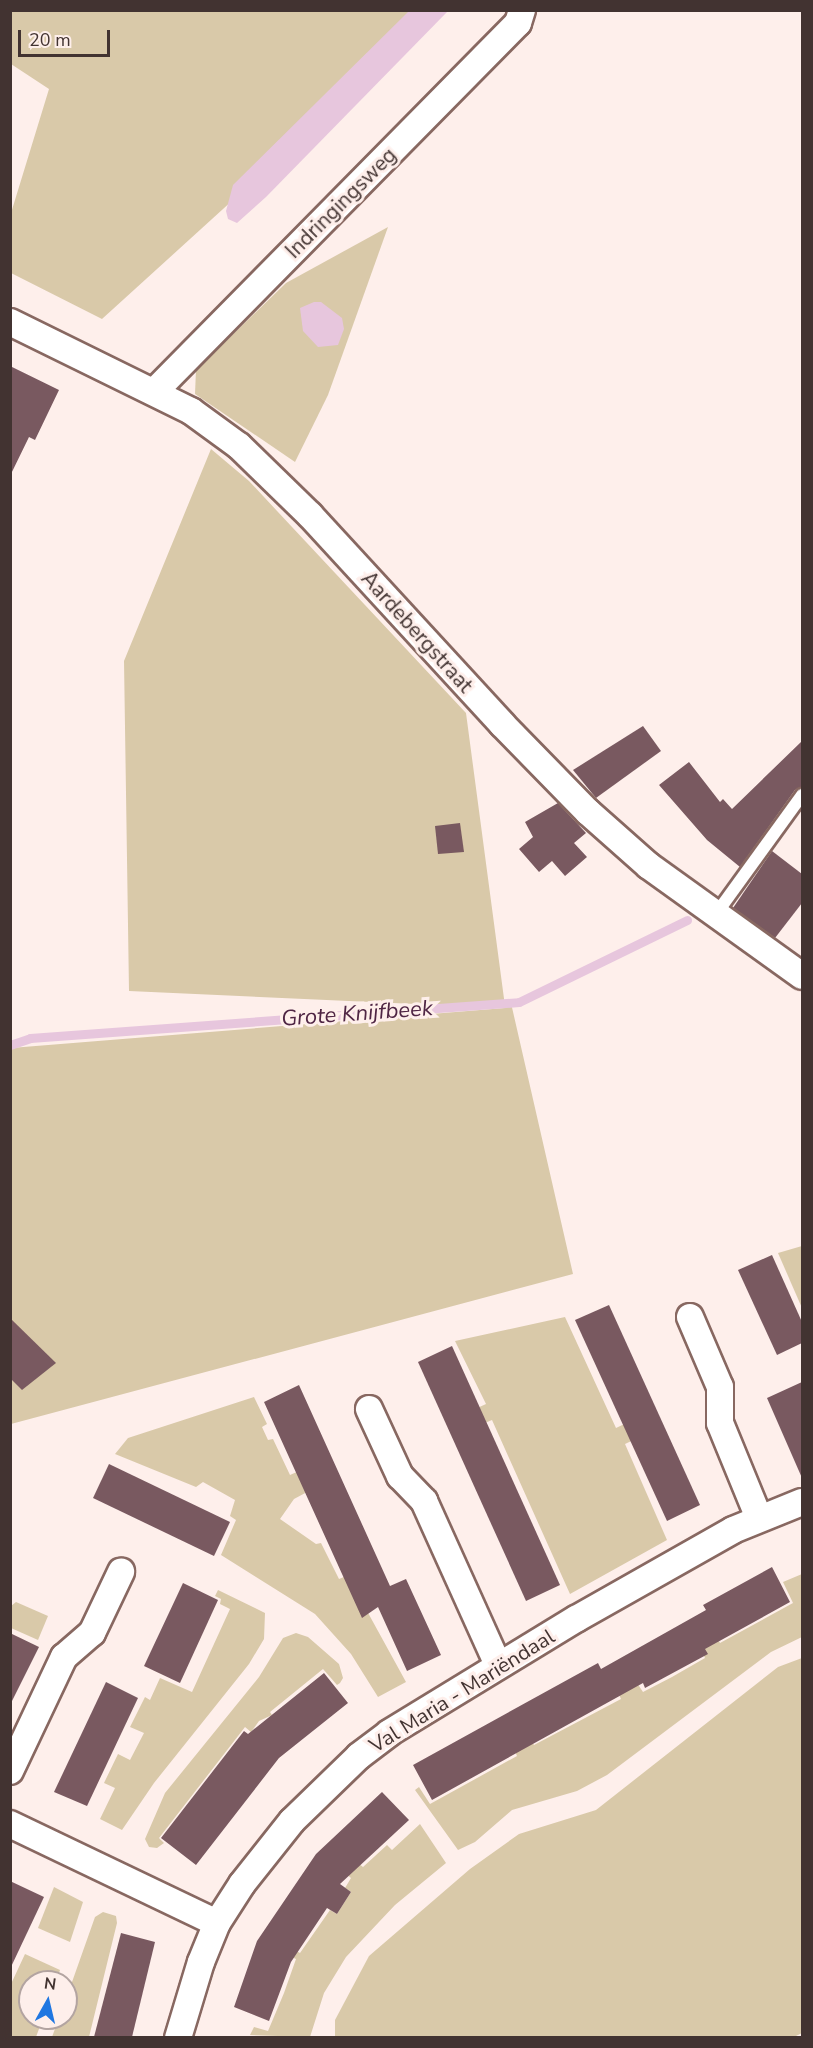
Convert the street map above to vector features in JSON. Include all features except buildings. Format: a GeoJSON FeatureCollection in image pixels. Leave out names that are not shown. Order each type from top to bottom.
{"type":"FeatureCollection","features":[{"type":"Feature","properties":{"kind":"street","name":"Indringingsweg"},"geometry":{"type":"LineString","coordinates":[[154,392],[518,23],[522,10]]}},
{"type":"Feature","properties":{"kind":"street","name":"Aardebergstraat"},"geometry":{"type":"LineString","coordinates":[[10,322],[154,392],[214,426],[275,479],[567,791],[649,866],[802,976]]}},
{"type":"Feature","properties":{"kind":"street"},"geometry":{"type":"LineString","coordinates":[[690,1317],[720,1387],[720,1423],[759,1518]]}},
{"type":"Feature","properties":{"kind":"street"},"geometry":{"type":"LineString","coordinates":[[369,1409],[400,1476],[424,1501],[498,1665]]}},
{"type":"Feature","properties":{"kind":"street","name":"Val Maria - Mariëndaal"},"geometry":{"type":"LineString","coordinates":[[178,2037],[217,1923],[271,1845],[359,1756],[390,1732],[498,1665],[759,1518],[802,1502]]}},
{"type":"Feature","properties":{"kind":"street"},"geometry":{"type":"LineString","coordinates":[[10,1771],[64,1658],[92,1634],[121,1572]]}},
{"type":"Feature","properties":{"kind":"street"},"geometry":{"type":"LineString","coordinates":[[10,1824],[217,1923]]}},
{"type":"Feature","properties":{"kind":"lane"},"geometry":{"type":"LineString","coordinates":[[716,914],[802,795]]}},
{"type":"Feature","properties":{"kind":"shaded area"},"geometry":{"type":"Polygon","coordinates":[[[10,11],[441,11],[102,319],[11,273],[11,213],[49,89],[11,64],[10,11]]]}},
{"type":"Feature","properties":{"kind":"shaded area"},"geometry":{"type":"Polygon","coordinates":[[[409,11],[448,11],[266,197],[237,223],[228,219],[226,211],[233,185],[409,11]]]}},
{"type":"Feature","properties":{"kind":"shaded area"},"geometry":{"type":"Polygon","coordinates":[[[388,227],[328,395],[295,462],[195,394],[196,370],[286,283],[388,227]]]}},
{"type":"Feature","properties":{"kind":"shaded area"},"geometry":{"type":"Polygon","coordinates":[[[314,302],[321,302],[342,318],[344,329],[338,345],[318,347],[303,331],[300,308],[314,302]]]}},
{"type":"Feature","properties":{"kind":"shaded area"},"geometry":{"type":"Polygon","coordinates":[[[211,449],[249,481],[466,713],[505,1006],[511,1003],[573,1274],[11,1424],[11,1048],[505,1008],[129,991],[124,661],[211,449]]]}},
{"type":"Feature","properties":{"kind":"shaded area"},"geometry":{"type":"Polygon","coordinates":[[[802,1246],[802,1308],[778,1253],[802,1246]]]}},
{"type":"Feature","properties":{"kind":"shaded area"},"geometry":{"type":"Polygon","coordinates":[[[565,1317],[616,1428],[637,1418],[644,1435],[625,1444],[667,1540],[570,1594],[492,1420],[480,1425],[473,1410],[486,1404],[455,1341],[565,1317]]]}},
{"type":"Feature","properties":{"kind":"shaded area"},"geometry":{"type":"Polygon","coordinates":[[[254,1397],[267,1424],[262,1427],[268,1440],[273,1439],[290,1475],[312,1465],[322,1484],[294,1499],[280,1519],[316,1544],[321,1543],[339,1579],[361,1570],[367,1611],[406,1682],[378,1697],[351,1654],[315,1614],[221,1555],[236,1520],[230,1516],[235,1500],[203,1482],[196,1487],[115,1454],[128,1438],[254,1397]]]}},
{"type":"Feature","properties":{"kind":"shaded area"},"geometry":{"type":"Polygon","coordinates":[[[802,1574],[802,1637],[771,1652],[607,1775],[577,1791],[512,1810],[475,1842],[458,1850],[415,1790],[419,1787],[430,1804],[517,1756],[509,1738],[524,1729],[534,1745],[621,1699],[614,1683],[633,1677],[643,1692],[672,1677],[705,1658],[698,1643],[715,1634],[720,1643],[793,1603],[783,1582],[802,1574]]]}},
{"type":"Feature","properties":{"kind":"shaded area"},"geometry":{"type":"Polygon","coordinates":[[[218,1590],[265,1613],[264,1639],[249,1664],[154,1783],[122,1830],[100,1819],[115,1788],[104,1783],[118,1754],[130,1760],[144,1733],[130,1727],[145,1697],[150,1700],[160,1678],[192,1692],[230,1609],[220,1604],[221,1599],[215,1596],[218,1590]]]}},
{"type":"Feature","properties":{"kind":"shaded area"},"geometry":{"type":"Polygon","coordinates":[[[16,1602],[48,1616],[38,1640],[11,1628],[11,1606],[16,1602]]]}},
{"type":"Feature","properties":{"kind":"shaded area"},"geometry":{"type":"Polygon","coordinates":[[[296,1633],[308,1637],[339,1664],[343,1678],[340,1683],[337,1685],[323,1669],[270,1712],[272,1715],[259,1721],[251,1732],[245,1727],[159,1838],[164,1843],[157,1848],[149,1847],[145,1839],[165,1793],[259,1677],[283,1638],[296,1633]]]}},
{"type":"Feature","properties":{"kind":"shaded area"},"geometry":{"type":"Polygon","coordinates":[[[802,1658],[802,2033],[792,2038],[335,2037],[335,2020],[369,1956],[470,1869],[519,1834],[596,1810],[778,1667],[802,1658]]]}},
{"type":"Feature","properties":{"kind":"shaded area"},"geometry":{"type":"Polygon","coordinates":[[[420,1824],[446,1863],[395,1905],[346,1957],[324,1993],[310,2037],[250,2035],[254,2027],[268,2031],[284,1993],[296,1959],[281,1952],[285,1945],[300,1953],[330,1910],[337,1914],[351,1892],[345,1888],[351,1878],[338,1867],[350,1857],[363,1867],[387,1845],[392,1850],[420,1824]]]}},
{"type":"Feature","properties":{"kind":"shaded area"},"geometry":{"type":"Polygon","coordinates":[[[54,1887],[83,1902],[70,1942],[38,1928],[54,1887]]]}},
{"type":"Feature","properties":{"kind":"shaded area"},"geometry":{"type":"Polygon","coordinates":[[[103,1912],[116,1916],[117,1923],[89,2037],[52,2037],[55,2030],[78,2030],[76,1970],[95,1917],[103,1912]]]}},
{"type":"Feature","properties":{"kind":"shaded area"},"geometry":{"type":"Polygon","coordinates":[[[25,1954],[60,1970],[18,1970],[18,2030],[39,2030],[36,2037],[11,2037],[11,1984],[25,1954]]]}},
{"type":"Feature","properties":{"kind":"waterway","name":"Grote Knijfbeek"},"geometry":{"type":"LineString","coordinates":[[10,1045],[30,1038],[519,1002],[687,920]]}}]}
